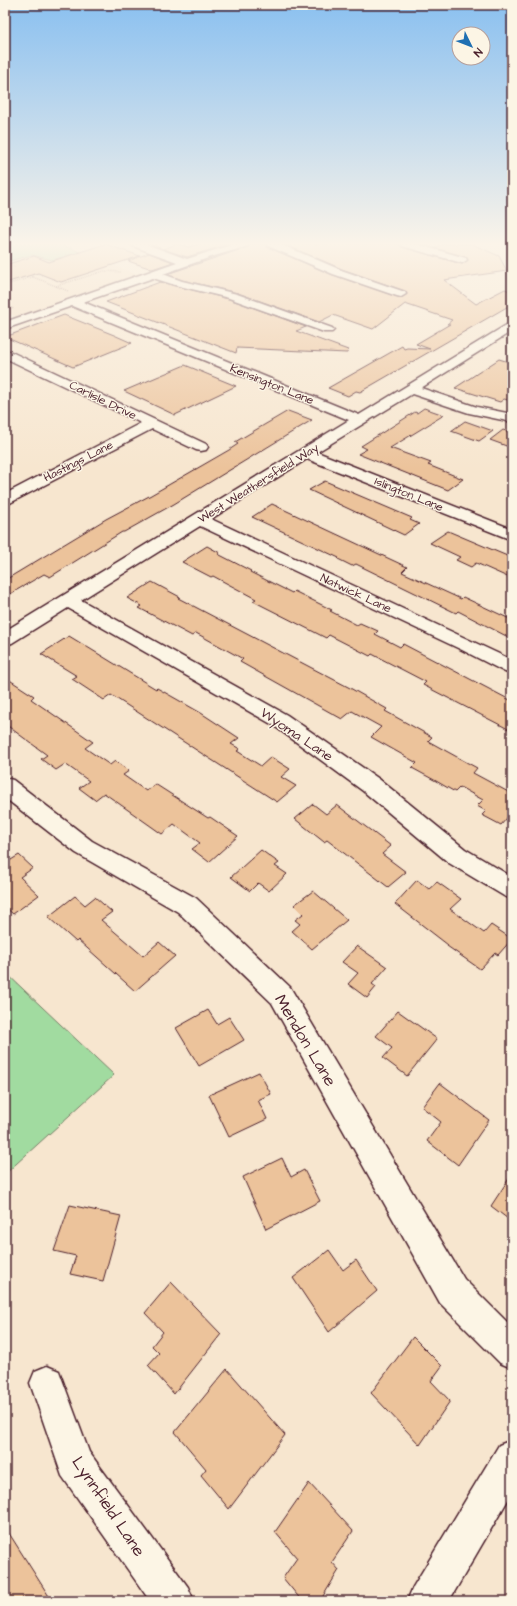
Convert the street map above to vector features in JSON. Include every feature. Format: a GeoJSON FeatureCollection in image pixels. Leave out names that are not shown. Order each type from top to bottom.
{"type":"FeatureCollection","features":[{"type":"Feature","properties":{"kind":"street"},"geometry":{"type":"LineString","coordinates":[[5,326],[25,319]]}},
{"type":"Feature","properties":{"kind":"street","name":"Kensington Lane"},"geometry":{"type":"LineString","coordinates":[[113,319],[360,420]]}},
{"type":"Feature","properties":{"kind":"street"},"geometry":{"type":"LineString","coordinates":[[297,319],[328,330]]}},
{"type":"Feature","properties":{"kind":"street","name":"West Weathersfield Way"},"geometry":{"type":"LineString","coordinates":[[5,639],[411,389],[495,343],[512,326]]}},
{"type":"Feature","properties":{"kind":"street","name":"Carlisle Drive"},"geometry":{"type":"LineString","coordinates":[[5,353],[201,447]]}},
{"type":"Feature","properties":{"kind":"street"},"geometry":{"type":"LineString","coordinates":[[411,389],[474,410],[512,418]]}},
{"type":"Feature","properties":{"kind":"street","name":"Hastings Lane"},"geometry":{"type":"LineString","coordinates":[[5,500],[152,423]]}},
{"type":"Feature","properties":{"kind":"street","name":"Islington Lane"},"geometry":{"type":"LineString","coordinates":[[306,454],[512,535]]}},
{"type":"Feature","properties":{"kind":"street","name":"Natwick Lane"},"geometry":{"type":"LineString","coordinates":[[199,520],[469,646],[512,668]]}},
{"type":"Feature","properties":{"kind":"street","name":"Wyoma Lane"},"geometry":{"type":"LineString","coordinates":[[68,600],[280,720],[372,785],[457,856],[512,888]]}},
{"type":"Feature","properties":{"kind":"street","name":"Mendon Lane"},"geometry":{"type":"LineString","coordinates":[[5,786],[84,847],[187,905],[281,995],[452,1291],[512,1351]]}},
{"type":"Feature","properties":{"kind":"street","name":"Lynnfield Lane"},"geometry":{"type":"LineString","coordinates":[[47,1383],[76,1463],[174,1601]]}},
{"type":"Feature","properties":{"kind":"street"},"geometry":{"type":"LineString","coordinates":[[427,1601],[512,1458]]}},
{"type":"Feature","properties":{"kind":"green space"},"geometry":{"type":"Polygon","coordinates":[[[5,972],[114,1075],[5,1174],[5,972]]]}},
{"type":"Feature","properties":{"kind":"building"},"geometry":{"type":"Polygon","coordinates":[[[53,319],[74,319],[132,343],[73,367],[5,337],[53,319]]]}},
{"type":"Feature","properties":{"kind":"building"},"geometry":{"type":"Polygon","coordinates":[[[149,319],[284,319],[306,327],[296,331],[348,350],[347,353],[237,348],[236,353],[149,319]]]}},
{"type":"Feature","properties":{"kind":"building"},"geometry":{"type":"Polygon","coordinates":[[[310,319],[325,319],[319,322],[310,319]]]}},
{"type":"Feature","properties":{"kind":"building"},"geometry":{"type":"Polygon","coordinates":[[[344,319],[386,319],[373,329],[344,319]]]}},
{"type":"Feature","properties":{"kind":"building"},"geometry":{"type":"Polygon","coordinates":[[[449,319],[486,319],[360,392],[356,391],[348,396],[328,388],[402,346],[404,349],[430,349],[416,344],[450,324],[447,324],[452,320],[449,319]]]}},
{"type":"Feature","properties":{"kind":"building"},"geometry":{"type":"Polygon","coordinates":[[[499,359],[512,363],[512,401],[504,399],[500,402],[455,388],[499,359]]]}},
{"type":"Feature","properties":{"kind":"building"},"geometry":{"type":"Polygon","coordinates":[[[185,365],[236,386],[175,415],[124,391],[185,365]]]}},
{"type":"Feature","properties":{"kind":"building"},"geometry":{"type":"Polygon","coordinates":[[[424,408],[444,415],[390,448],[431,463],[428,465],[463,479],[448,490],[358,454],[367,449],[361,446],[415,412],[417,413],[424,408]]]}},
{"type":"Feature","properties":{"kind":"building"},"geometry":{"type":"Polygon","coordinates":[[[288,411],[312,420],[174,504],[122,532],[50,577],[44,574],[5,597],[5,580],[106,519],[229,450],[238,444],[235,442],[288,411]]]}},
{"type":"Feature","properties":{"kind":"building"},"geometry":{"type":"Polygon","coordinates":[[[465,421],[493,431],[479,441],[451,431],[465,421]]]}},
{"type":"Feature","properties":{"kind":"building"},"geometry":{"type":"Polygon","coordinates":[[[503,430],[512,433],[512,448],[490,440],[503,430]]]}},
{"type":"Feature","properties":{"kind":"building"},"geometry":{"type":"Polygon","coordinates":[[[325,481],[412,518],[410,520],[419,524],[404,535],[309,490],[325,481]]]}},
{"type":"Feature","properties":{"kind":"building"},"geometry":{"type":"Polygon","coordinates":[[[272,504],[407,567],[402,572],[461,599],[463,597],[512,620],[512,639],[458,611],[456,613],[356,564],[352,566],[338,559],[339,558],[252,517],[272,504]]]}},
{"type":"Feature","properties":{"kind":"building"},"geometry":{"type":"Polygon","coordinates":[[[448,531],[512,558],[512,579],[476,563],[471,567],[456,560],[460,557],[430,543],[448,531]]]}},
{"type":"Feature","properties":{"kind":"building"},"geometry":{"type":"Polygon","coordinates":[[[207,546],[220,553],[218,554],[251,571],[250,572],[292,593],[294,591],[332,610],[330,611],[357,625],[360,623],[378,631],[375,634],[400,647],[403,644],[512,701],[512,731],[423,685],[426,682],[372,654],[370,656],[329,635],[326,638],[253,601],[256,599],[213,576],[211,577],[182,562],[207,546]]]}},
{"type":"Feature","properties":{"kind":"building"},"geometry":{"type":"Polygon","coordinates":[[[152,582],[180,597],[178,598],[350,688],[387,709],[385,711],[432,737],[428,741],[477,768],[473,773],[512,794],[512,812],[501,825],[482,815],[486,811],[477,806],[483,800],[460,787],[455,792],[412,768],[417,763],[371,737],[381,727],[352,711],[342,719],[240,662],[243,659],[196,633],[192,636],[139,608],[142,606],[127,598],[152,582]]]}},
{"type":"Feature","properties":{"kind":"building"},"geometry":{"type":"Polygon","coordinates":[[[69,636],[156,689],[157,688],[201,713],[239,738],[231,744],[240,749],[237,751],[261,766],[271,757],[290,769],[281,777],[296,786],[277,802],[111,695],[104,700],[72,679],[77,676],[41,654],[69,636]]]}},
{"type":"Feature","properties":{"kind":"building"},"geometry":{"type":"Polygon","coordinates":[[[5,677],[34,696],[31,699],[93,742],[85,748],[110,765],[115,761],[129,771],[123,775],[146,791],[155,784],[208,818],[210,817],[238,836],[209,862],[192,849],[200,843],[174,824],[162,834],[104,793],[95,800],[79,788],[89,781],[65,764],[56,770],[41,759],[47,755],[5,724],[5,677]]]}},
{"type":"Feature","properties":{"kind":"building"},"geometry":{"type":"Polygon","coordinates":[[[313,804],[326,814],[337,805],[391,846],[382,854],[406,872],[388,887],[327,840],[324,842],[295,819],[313,804]]]}},
{"type":"Feature","properties":{"kind":"building"},"geometry":{"type":"Polygon","coordinates":[[[261,850],[279,863],[275,866],[287,874],[269,891],[258,883],[250,891],[231,877],[261,850]]]}},
{"type":"Feature","properties":{"kind":"building"},"geometry":{"type":"Polygon","coordinates":[[[19,855],[33,868],[20,877],[39,895],[13,914],[5,907],[5,862],[6,863],[19,855]]]}},
{"type":"Feature","properties":{"kind":"building"},"geometry":{"type":"Polygon","coordinates":[[[417,880],[429,889],[437,882],[461,899],[450,909],[484,933],[491,925],[512,939],[498,955],[495,953],[480,969],[447,946],[448,945],[395,904],[417,880]]]}},
{"type":"Feature","properties":{"kind":"building"},"geometry":{"type":"Polygon","coordinates":[[[313,891],[347,920],[312,949],[292,931],[300,924],[295,920],[303,914],[294,905],[313,891]]]}},
{"type":"Feature","properties":{"kind":"building"},"geometry":{"type":"Polygon","coordinates":[[[75,896],[85,905],[95,897],[112,912],[101,920],[143,956],[159,942],[175,956],[135,991],[78,940],[76,942],[48,917],[75,896]]]}},
{"type":"Feature","properties":{"kind":"building"},"geometry":{"type":"Polygon","coordinates":[[[357,946],[387,967],[372,984],[376,987],[367,998],[348,984],[358,973],[342,962],[357,946]]]}},
{"type":"Feature","properties":{"kind":"building"},"geometry":{"type":"Polygon","coordinates":[[[208,1010],[217,1024],[229,1017],[244,1040],[199,1066],[176,1028],[208,1010]]]}},
{"type":"Feature","properties":{"kind":"building"},"geometry":{"type":"Polygon","coordinates":[[[398,1011],[437,1039],[407,1076],[383,1058],[392,1048],[376,1036],[398,1011]]]}},
{"type":"Feature","properties":{"kind":"building"},"geometry":{"type":"Polygon","coordinates":[[[259,1072],[271,1094],[258,1100],[267,1119],[229,1137],[209,1095],[259,1072]]]}},
{"type":"Feature","properties":{"kind":"building"},"geometry":{"type":"Polygon","coordinates":[[[440,1083],[489,1120],[458,1165],[427,1141],[441,1122],[422,1107],[440,1083]]]}},
{"type":"Feature","properties":{"kind":"building"},"geometry":{"type":"Polygon","coordinates":[[[282,1158],[291,1177],[304,1170],[320,1201],[266,1229],[243,1177],[282,1158]]]}},
{"type":"Feature","properties":{"kind":"building"},"geometry":{"type":"Polygon","coordinates":[[[512,1174],[512,1222],[491,1206],[512,1174]]]}},
{"type":"Feature","properties":{"kind":"building"},"geometry":{"type":"Polygon","coordinates":[[[70,1205],[121,1216],[103,1281],[70,1274],[76,1256],[54,1251],[70,1205]]]}},
{"type":"Feature","properties":{"kind":"building"},"geometry":{"type":"Polygon","coordinates":[[[329,1250],[343,1270],[356,1260],[377,1291],[329,1332],[293,1278],[329,1250]]]}},
{"type":"Feature","properties":{"kind":"building"},"geometry":{"type":"Polygon","coordinates":[[[171,1282],[221,1334],[174,1394],[148,1365],[159,1353],[152,1346],[163,1332],[145,1313],[171,1282]]]}},
{"type":"Feature","properties":{"kind":"building"},"geometry":{"type":"Polygon","coordinates":[[[413,1337],[442,1366],[431,1381],[450,1401],[420,1445],[371,1393],[413,1337]]]}},
{"type":"Feature","properties":{"kind":"building"},"geometry":{"type":"Polygon","coordinates":[[[227,1369],[285,1435],[229,1509],[201,1475],[206,1469],[175,1432],[227,1369]]]}},
{"type":"Feature","properties":{"kind":"building"},"geometry":{"type":"Polygon","coordinates":[[[309,1483],[353,1531],[332,1562],[339,1570],[320,1601],[302,1601],[283,1578],[297,1558],[275,1532],[309,1483]]]}},
{"type":"Feature","properties":{"kind":"building"},"geometry":{"type":"Polygon","coordinates":[[[5,1527],[52,1601],[5,1601],[5,1527]]]}}]}
